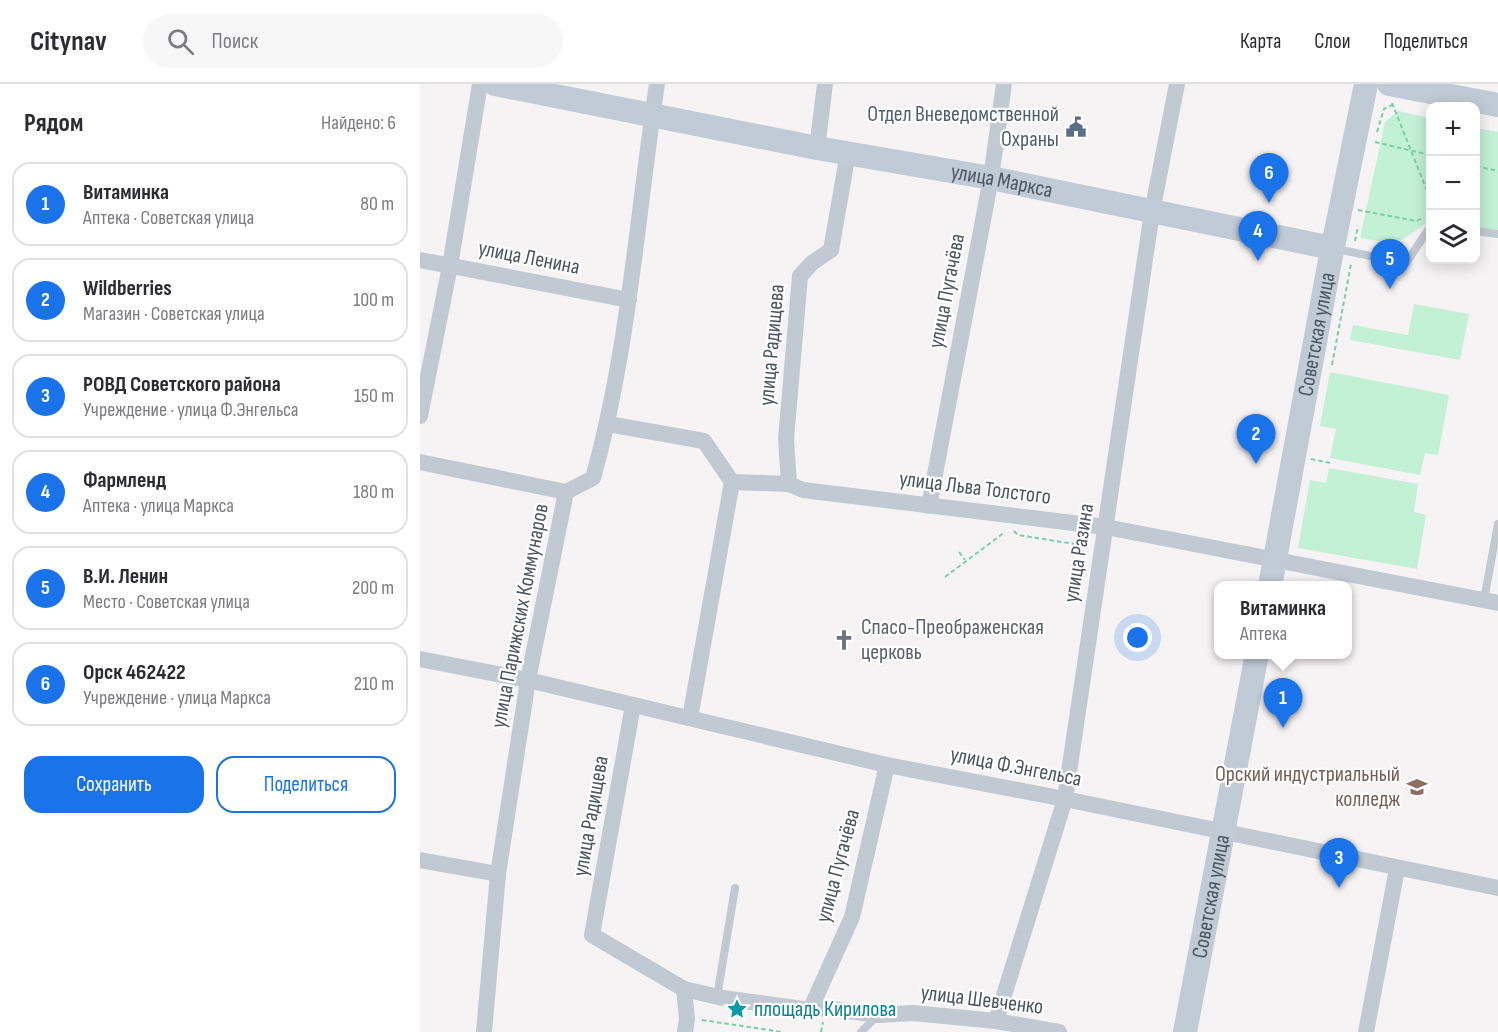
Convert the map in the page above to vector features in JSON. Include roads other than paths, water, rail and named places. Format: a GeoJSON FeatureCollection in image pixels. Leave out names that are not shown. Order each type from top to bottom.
{"type":"FeatureCollection","features":[{"type":"Feature","properties":{"kind":"street"},"geometry":{"type":"LineString","coordinates":[[420,416],[450,266],[480,84]]}},
{"type":"Feature","properties":{"kind":"street","name":"улица Маркса"},"geometry":{"type":"LineString","coordinates":[[495,84],[817,148],[991,178],[1343,250]]}},
{"type":"Feature","properties":{"kind":"street","name":"улица Парижских Коммунаров"},"geometry":{"type":"LineString","coordinates":[[484,1032],[498,874],[528,680],[566,492],[593,478],[608,424],[629,300],[657,84]]}},
{"type":"Feature","properties":{"kind":"street"},"geometry":{"type":"LineString","coordinates":[[817,148],[825,84]]}},
{"type":"Feature","properties":{"kind":"street","name":"улица Пугачёва"},"geometry":{"type":"LineString","coordinates":[[929,506],[991,178],[1004,84]]}},
{"type":"Feature","properties":{"kind":"street","name":"улица Разина"},"geometry":{"type":"LineString","coordinates":[[996,1021],[1065,799],[1152,212],[1177,84]]}},
{"type":"Feature","properties":{"kind":"street","name":"Советская улица"},"geometry":{"type":"LineString","coordinates":[[1271,581],[1343,250],[1366,84]]}},
{"type":"Feature","properties":{"kind":"street"},"geometry":{"type":"LineString","coordinates":[[1394,95],[1498,105]]}},
{"type":"Feature","properties":{"kind":"street","name":"улица Радищева"},"geometry":{"type":"LineString","coordinates":[[789,484],[786,439],[800,276],[831,250],[848,153]]}},
{"type":"Feature","properties":{"kind":"street","name":"улица Ленина"},"geometry":{"type":"LineString","coordinates":[[420,260],[629,300]]}},
{"type":"Feature","properties":{"kind":"street"},"geometry":{"type":"LineString","coordinates":[[608,424],[704,441],[732,482],[690,718]]}},
{"type":"Feature","properties":{"kind":"street"},"geometry":{"type":"LineString","coordinates":[[420,462],[566,492]]}},
{"type":"Feature","properties":{"kind":"street","name":"улица Льва Толстого"},"geometry":{"type":"LineString","coordinates":[[732,482],[789,484],[803,490],[1106,528],[1491,602]]}},
{"type":"Feature","properties":{"kind":"street","name":"улица Ф.Энгельса"},"geometry":{"type":"LineString","coordinates":[[420,659],[528,680],[887,765],[1498,888]]}},
{"type":"Feature","properties":{"kind":"street","name":"Советская улица"},"geometry":{"type":"LineString","coordinates":[[1185,1032],[1256,659]]}},
{"type":"Feature","properties":{"kind":"street","name":"улица Радищева"},"geometry":{"type":"LineString","coordinates":[[592,935],[633,705]]}},
{"type":"Feature","properties":{"kind":"street","name":"улица Пугачёва"},"geometry":{"type":"LineString","coordinates":[[810,1010],[852,917],[887,765]]}},
{"type":"Feature","properties":{"kind":"street"},"geometry":{"type":"LineString","coordinates":[[420,860],[498,874]]}},
{"type":"Feature","properties":{"kind":"street"},"geometry":{"type":"LineString","coordinates":[[1366,1032],[1397,869]]}},
{"type":"Feature","properties":{"kind":"street","name":"улица Шевченко"},"geometry":{"type":"LineString","coordinates":[[592,935],[684,989],[717,997],[810,1010],[825,1008],[879,1015],[913,1013],[996,1021],[1059,1032]]}},
{"type":"Feature","properties":{"kind":"street"},"geometry":{"type":"LineString","coordinates":[[684,989],[686,1025]]}},
{"type":"Feature","properties":{"kind":"street"},"geometry":{"type":"LineString","coordinates":[[875,1032],[879,1015]]}},
{"type":"Feature","properties":{"kind":"lane"},"geometry":{"type":"LineString","coordinates":[[1480,232],[1498,234]]}},
{"type":"Feature","properties":{"kind":"lane"},"geometry":{"type":"LineString","coordinates":[[1343,250],[1406,263],[1426,234]]}},
{"type":"Feature","properties":{"kind":"lane"},"geometry":{"type":"LineString","coordinates":[[1491,602],[1498,524]]}},
{"type":"Feature","properties":{"kind":"lane"},"geometry":{"type":"LineString","coordinates":[[717,997],[735,888]]}},
{"type":"Feature","properties":{"kind":"lane"},"geometry":{"type":"LineString","coordinates":[[861,1032],[879,1015]]}},
{"type":"Feature","properties":{"kind":"place","name":"Отдел Вневедомственной Охраны"},"geometry":{"type":"Point","coordinates":[1076,127]}},
{"type":"Feature","properties":{"kind":"place","name":"Орск 462422"},"geometry":{"type":"Point","coordinates":[1269,203]}},
{"type":"Feature","properties":{"kind":"place","name":"Фармленд"},"geometry":{"type":"Point","coordinates":[1258,261]}},
{"type":"Feature","properties":{"kind":"place","name":"В.И. Ленин"},"geometry":{"type":"Point","coordinates":[1390,289]}},
{"type":"Feature","properties":{"kind":"place","name":"Wildberries"},"geometry":{"type":"Point","coordinates":[1256,464]}},
{"type":"Feature","properties":{"kind":"place","name":"Спасо-Преображенская церковь"},"geometry":{"type":"Point","coordinates":[844,640]}},
{"type":"Feature","properties":{"kind":"place","name":"Витаминка"},"geometry":{"type":"Point","coordinates":[1283,728]}},
{"type":"Feature","properties":{"kind":"place","name":"Орский индустриальный колледж"},"geometry":{"type":"Point","coordinates":[1417,787]}},
{"type":"Feature","properties":{"kind":"place","name":"РОВД Советского района"},"geometry":{"type":"Point","coordinates":[1339,888]}},
{"type":"Feature","properties":{"kind":"place","name":"площадь Кирилова"},"geometry":{"type":"Point","coordinates":[737,1009]}}]}
